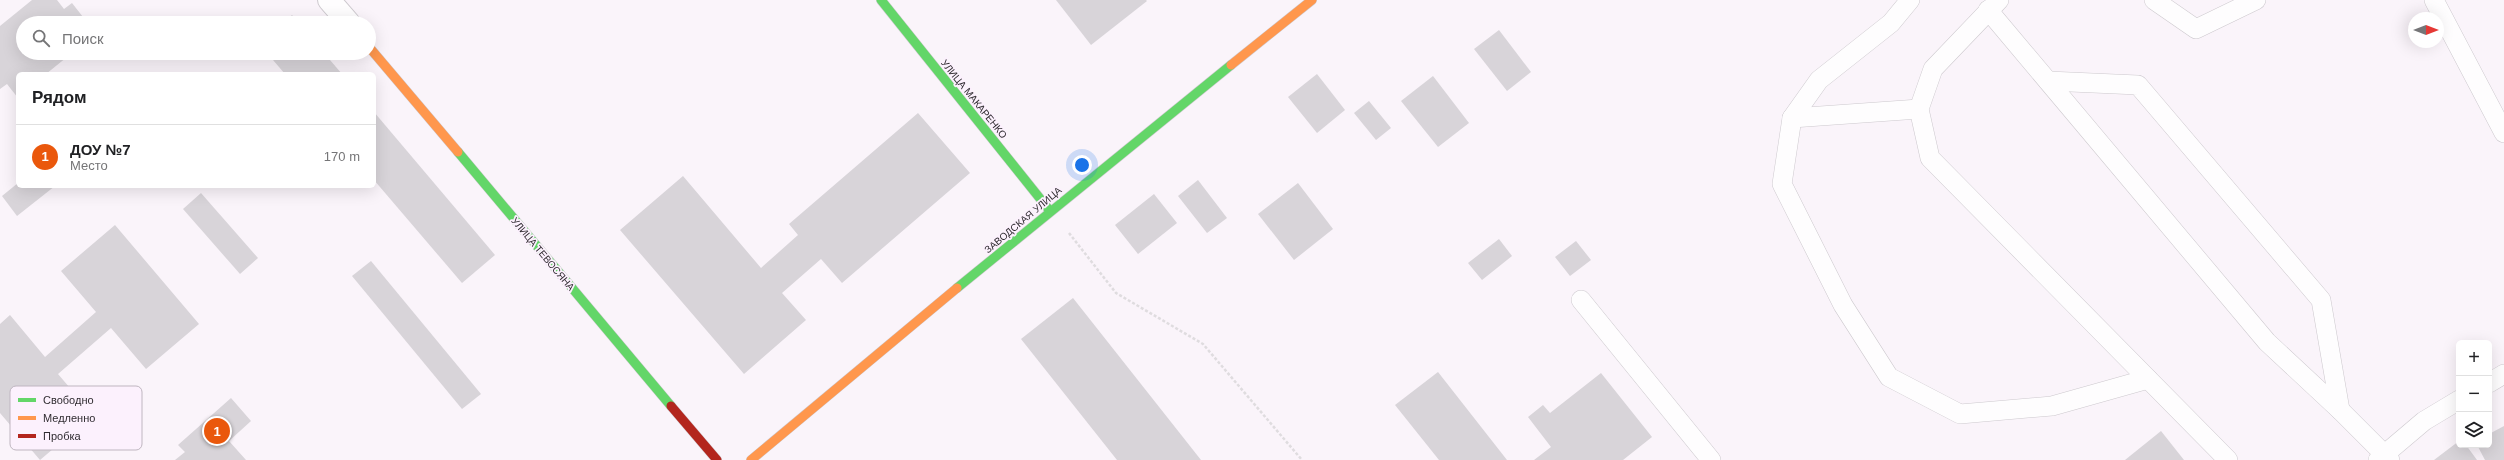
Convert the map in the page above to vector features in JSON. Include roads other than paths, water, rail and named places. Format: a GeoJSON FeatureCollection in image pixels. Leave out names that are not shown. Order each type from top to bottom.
{"type":"FeatureCollection","features":[{"type":"Feature","properties":{"kind":"street"},"geometry":{"type":"LineString","coordinates":[[329,0],[343,16]]}},
{"type":"Feature","properties":{"kind":"street","name":"УЛИЦА МАКАРЕНКО"},"geometry":{"type":"LineString","coordinates":[[881,0],[1050,211]]}},
{"type":"Feature","properties":{"kind":"street","name":"ЗАВОДСКАЯ УЛИЦА"},"geometry":{"type":"LineString","coordinates":[[762,457],[1050,211],[1312,0]]}},
{"type":"Feature","properties":{"kind":"street","name":"УЛИЦА ТЕВОСЯНА"},"geometry":{"type":"LineString","coordinates":[[376,55],[717,460]]}},
{"type":"Feature","properties":{"kind":"lane"},"geometry":{"type":"LineString","coordinates":[[1910,0],[1891,23],[1819,80],[1792,118],[1782,184],[1843,305],[1889,377],[1960,414],[2052,406],[2148,379]]}},
{"type":"Feature","properties":{"kind":"lane"},"geometry":{"type":"LineString","coordinates":[[2154,0],[2196,29],[2256,0]]}},
{"type":"Feature","properties":{"kind":"lane"},"geometry":{"type":"LineString","coordinates":[[2434,0],[2504,133]]}},
{"type":"Feature","properties":{"kind":"lane"},"geometry":{"type":"LineString","coordinates":[[2228,460],[1930,158],[1919,109],[1933,69],[1993,5],[2048,81],[2267,342],[2340,410],[2384,458],[2424,421],[2456,402]]}},
{"type":"Feature","properties":{"kind":"lane"},"geometry":{"type":"LineString","coordinates":[[2048,81],[2138,85],[2321,300],[2340,410]]}},
{"type":"Feature","properties":{"kind":"lane"},"geometry":{"type":"LineString","coordinates":[[1792,118],[1919,109]]}},
{"type":"Feature","properties":{"kind":"lane"},"geometry":{"type":"LineString","coordinates":[[1581,300],[1711,460]]}},
{"type":"Feature","properties":{"kind":"lane"},"geometry":{"type":"LineString","coordinates":[[2492,381],[2504,374]]}},
{"type":"Feature","properties":{"kind":"place","name":"ДОУ №7"},"geometry":{"type":"Point","coordinates":[217,431]}}]}
